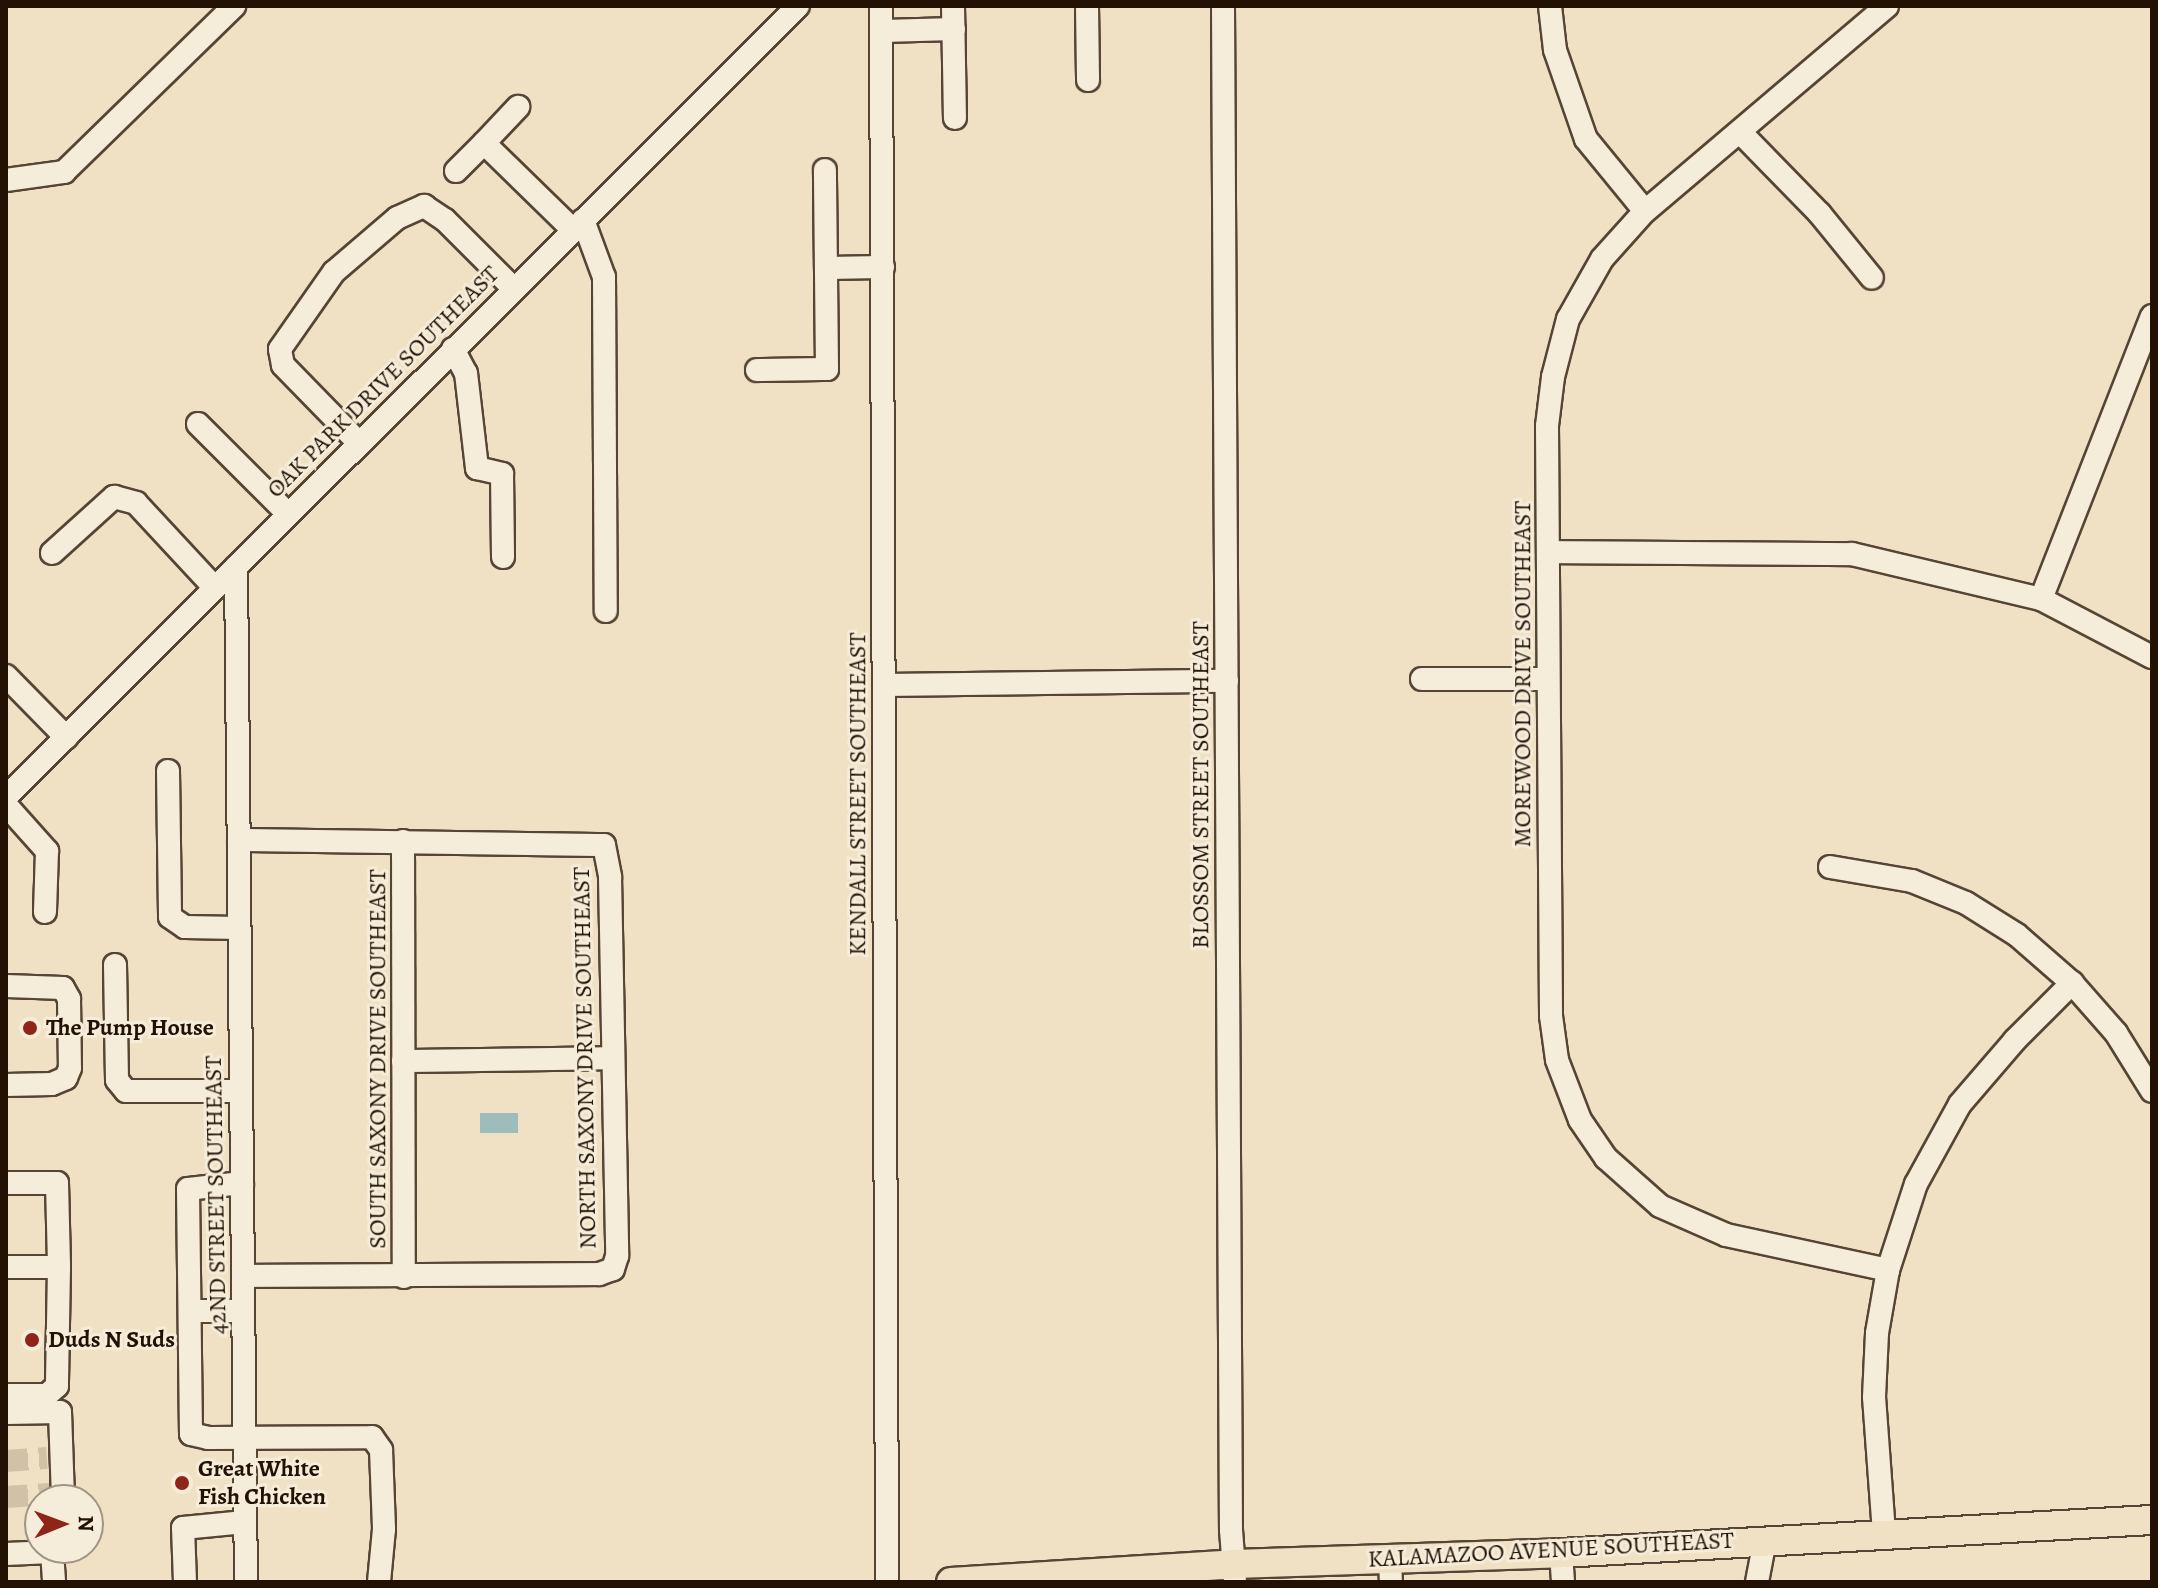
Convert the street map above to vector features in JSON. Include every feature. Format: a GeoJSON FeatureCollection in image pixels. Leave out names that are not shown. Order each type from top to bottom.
{"type":"FeatureCollection","features":[{"type":"Feature","properties":{"kind":"main road","name":"KALAMAZOO AVENUE SOUTHEAST"},"geometry":{"type":"LineString","coordinates":[[951,1582],[1390,1570],[1561,1553],[2152,1520]]}},
{"type":"Feature","properties":{"kind":"street"},"geometry":{"type":"LineString","coordinates":[[6,180],[64,172],[234,6]]}},
{"type":"Feature","properties":{"kind":"street","name":"KENDALL STREET SOUTHEAST"},"geometry":{"type":"LineString","coordinates":[[881,6],[887,1582]]}},
{"type":"Feature","properties":{"kind":"street"},"geometry":{"type":"LineString","coordinates":[[953,6],[955,118]]}},
{"type":"Feature","properties":{"kind":"street"},"geometry":{"type":"LineString","coordinates":[[1087,6],[1088,80]]}},
{"type":"Feature","properties":{"kind":"street","name":"BLOSSOM STREET SOUTHEAST"},"geometry":{"type":"LineString","coordinates":[[1223,6],[1235,1573]]}},
{"type":"Feature","properties":{"kind":"street"},"geometry":{"type":"LineString","coordinates":[[1550,6],[1555,50],[1586,139],[1645,211]]}},
{"type":"Feature","properties":{"kind":"street","name":"MOREWOOD DRIVE SOUTHEAST"},"geometry":{"type":"LineString","coordinates":[[1887,6],[1741,133],[1645,211],[1602,259],[1568,319],[1553,377],[1547,426],[1551,1016],[1557,1060],[1580,1120],[1606,1158],[1660,1206],[1726,1235],[1888,1270]]}},
{"type":"Feature","properties":{"kind":"street","name":"OAK PARK DRIVE SOUTHEAST"},"geometry":{"type":"LineString","coordinates":[[6,797],[795,7]]}},
{"type":"Feature","properties":{"kind":"street"},"geometry":{"type":"LineString","coordinates":[[883,31],[954,29]]}},
{"type":"Feature","properties":{"kind":"street"},"geometry":{"type":"LineString","coordinates":[[456,171],[518,107]]}},
{"type":"Feature","properties":{"kind":"street"},"geometry":{"type":"LineString","coordinates":[[1741,133],[1820,214],[1872,278]]}},
{"type":"Feature","properties":{"kind":"street"},"geometry":{"type":"LineString","coordinates":[[484,143],[578,225],[604,277],[606,611]]}},
{"type":"Feature","properties":{"kind":"street"},"geometry":{"type":"LineString","coordinates":[[757,370],[827,369],[825,170]]}},
{"type":"Feature","properties":{"kind":"street"},"geometry":{"type":"LineString","coordinates":[[359,443],[283,365],[280,349],[334,272],[397,218],[424,206],[445,220],[514,289]]}},
{"type":"Feature","properties":{"kind":"street"},"geometry":{"type":"LineString","coordinates":[[826,268],[883,267]]}},
{"type":"Feature","properties":{"kind":"street"},"geometry":{"type":"LineString","coordinates":[[2041,599],[2151,322]]}},
{"type":"Feature","properties":{"kind":"street"},"geometry":{"type":"LineString","coordinates":[[453,349],[466,373],[477,468],[502,474],[503,557]]}},
{"type":"Feature","properties":{"kind":"street"},"geometry":{"type":"LineString","coordinates":[[198,424],[288,514]]}},
{"type":"Feature","properties":{"kind":"street"},"geometry":{"type":"LineString","coordinates":[[52,553],[114,497],[136,503],[215,588]]}},
{"type":"Feature","properties":{"kind":"street"},"geometry":{"type":"LineString","coordinates":[[1548,552],[1852,554],[2041,599],[2152,657]]}},
{"type":"Feature","properties":{"kind":"street","name":"42ND STREET SOUTHEAST"},"geometry":{"type":"LineString","coordinates":[[236,567],[246,1582]]}},
{"type":"Feature","properties":{"kind":"street"},"geometry":{"type":"LineString","coordinates":[[6,676],[66,737]]}},
{"type":"Feature","properties":{"kind":"street"},"geometry":{"type":"LineString","coordinates":[[1422,679],[1548,679]]}},
{"type":"Feature","properties":{"kind":"street"},"geometry":{"type":"LineString","coordinates":[[884,685],[1227,681]]}},
{"type":"Feature","properties":{"kind":"street"},"geometry":{"type":"LineString","coordinates":[[168,771],[170,917],[185,927],[239,928]]}},
{"type":"Feature","properties":{"kind":"street"},"geometry":{"type":"LineString","coordinates":[[6,805],[47,851],[45,912]]}},
{"type":"Feature","properties":{"kind":"street"},"geometry":{"type":"LineString","coordinates":[[239,840],[403,841]]}},
{"type":"Feature","properties":{"kind":"street","name":"NORTH SAXONY DRIVE SOUTHEAST"},"geometry":{"type":"LineString","coordinates":[[403,841],[604,845],[610,877],[617,1256],[613,1269],[599,1274],[404,1277]]}},
{"type":"Feature","properties":{"kind":"street","name":"SOUTH SAXONY DRIVE SOUTHEAST"},"geometry":{"type":"LineString","coordinates":[[403,841],[404,1277]]}},
{"type":"Feature","properties":{"kind":"street"},"geometry":{"type":"LineString","coordinates":[[1830,867],[1912,881],[1966,903],[2017,935],[2072,983],[2116,1033],[2152,1091]]}},
{"type":"Feature","properties":{"kind":"street"},"geometry":{"type":"LineString","coordinates":[[115,965],[117,1080],[126,1091],[241,1091]]}},
{"type":"Feature","properties":{"kind":"street"},"geometry":{"type":"LineString","coordinates":[[1884,1533],[1874,1397],[1877,1333],[1888,1270],[1916,1184],[1960,1104],[2015,1040],[2072,983]]}},
{"type":"Feature","properties":{"kind":"street"},"geometry":{"type":"LineString","coordinates":[[6,986],[63,988],[69,999],[70,1068],[66,1078],[52,1084],[6,1085]]}},
{"type":"Feature","properties":{"kind":"street"},"geometry":{"type":"LineString","coordinates":[[403,1061],[613,1058]]}},
{"type":"Feature","properties":{"kind":"street"},"geometry":{"type":"LineString","coordinates":[[6,1183],[57,1183],[59,1267],[57,1386],[47,1395],[6,1395]]}},
{"type":"Feature","properties":{"kind":"street"},"geometry":{"type":"LineString","coordinates":[[242,1183],[188,1189],[191,1311],[188,1391],[191,1434],[208,1438],[372,1437],[381,1450],[384,1529],[379,1582]]}},
{"type":"Feature","properties":{"kind":"street"},"geometry":{"type":"LineString","coordinates":[[6,1267],[59,1267]]}},
{"type":"Feature","properties":{"kind":"street"},"geometry":{"type":"LineString","coordinates":[[243,1276],[404,1277]]}},
{"type":"Feature","properties":{"kind":"street"},"geometry":{"type":"LineString","coordinates":[[191,1311],[243,1311]]}},
{"type":"Feature","properties":{"kind":"street"},"geometry":{"type":"LineString","coordinates":[[6,1413],[60,1412],[55,1458],[58,1484]]}},
{"type":"Feature","properties":{"kind":"street"},"geometry":{"type":"LineString","coordinates":[[185,1582],[183,1528],[245,1522]]}},
{"type":"Feature","properties":{"kind":"street"},"geometry":{"type":"LineString","coordinates":[[1757,1582],[1765,1540]]}},
{"type":"Feature","properties":{"kind":"street"},"geometry":{"type":"LineString","coordinates":[[1561,1553],[1563,1582]]}},
{"type":"Feature","properties":{"kind":"water"},"geometry":{"type":"Polygon","coordinates":[[[480,1113],[518,1113],[518,1133],[480,1133],[480,1113]]]}},
{"type":"Feature","properties":{"kind":"tunnel"},"geometry":{"type":"LineString","coordinates":[[6,1461],[47,1458]]}},
{"type":"Feature","properties":{"kind":"tunnel"},"geometry":{"type":"LineString","coordinates":[[6,1497],[24,1496]]}},
{"type":"Feature","properties":{"kind":"place","name":"The Pump House"},"geometry":{"type":"Point","coordinates":[30,1028]}},
{"type":"Feature","properties":{"kind":"place","name":"Duds N Suds"},"geometry":{"type":"Point","coordinates":[32,1340]}},
{"type":"Feature","properties":{"kind":"place","name":"Great White Fish Chicken"},"geometry":{"type":"Point","coordinates":[182,1483]}}]}
